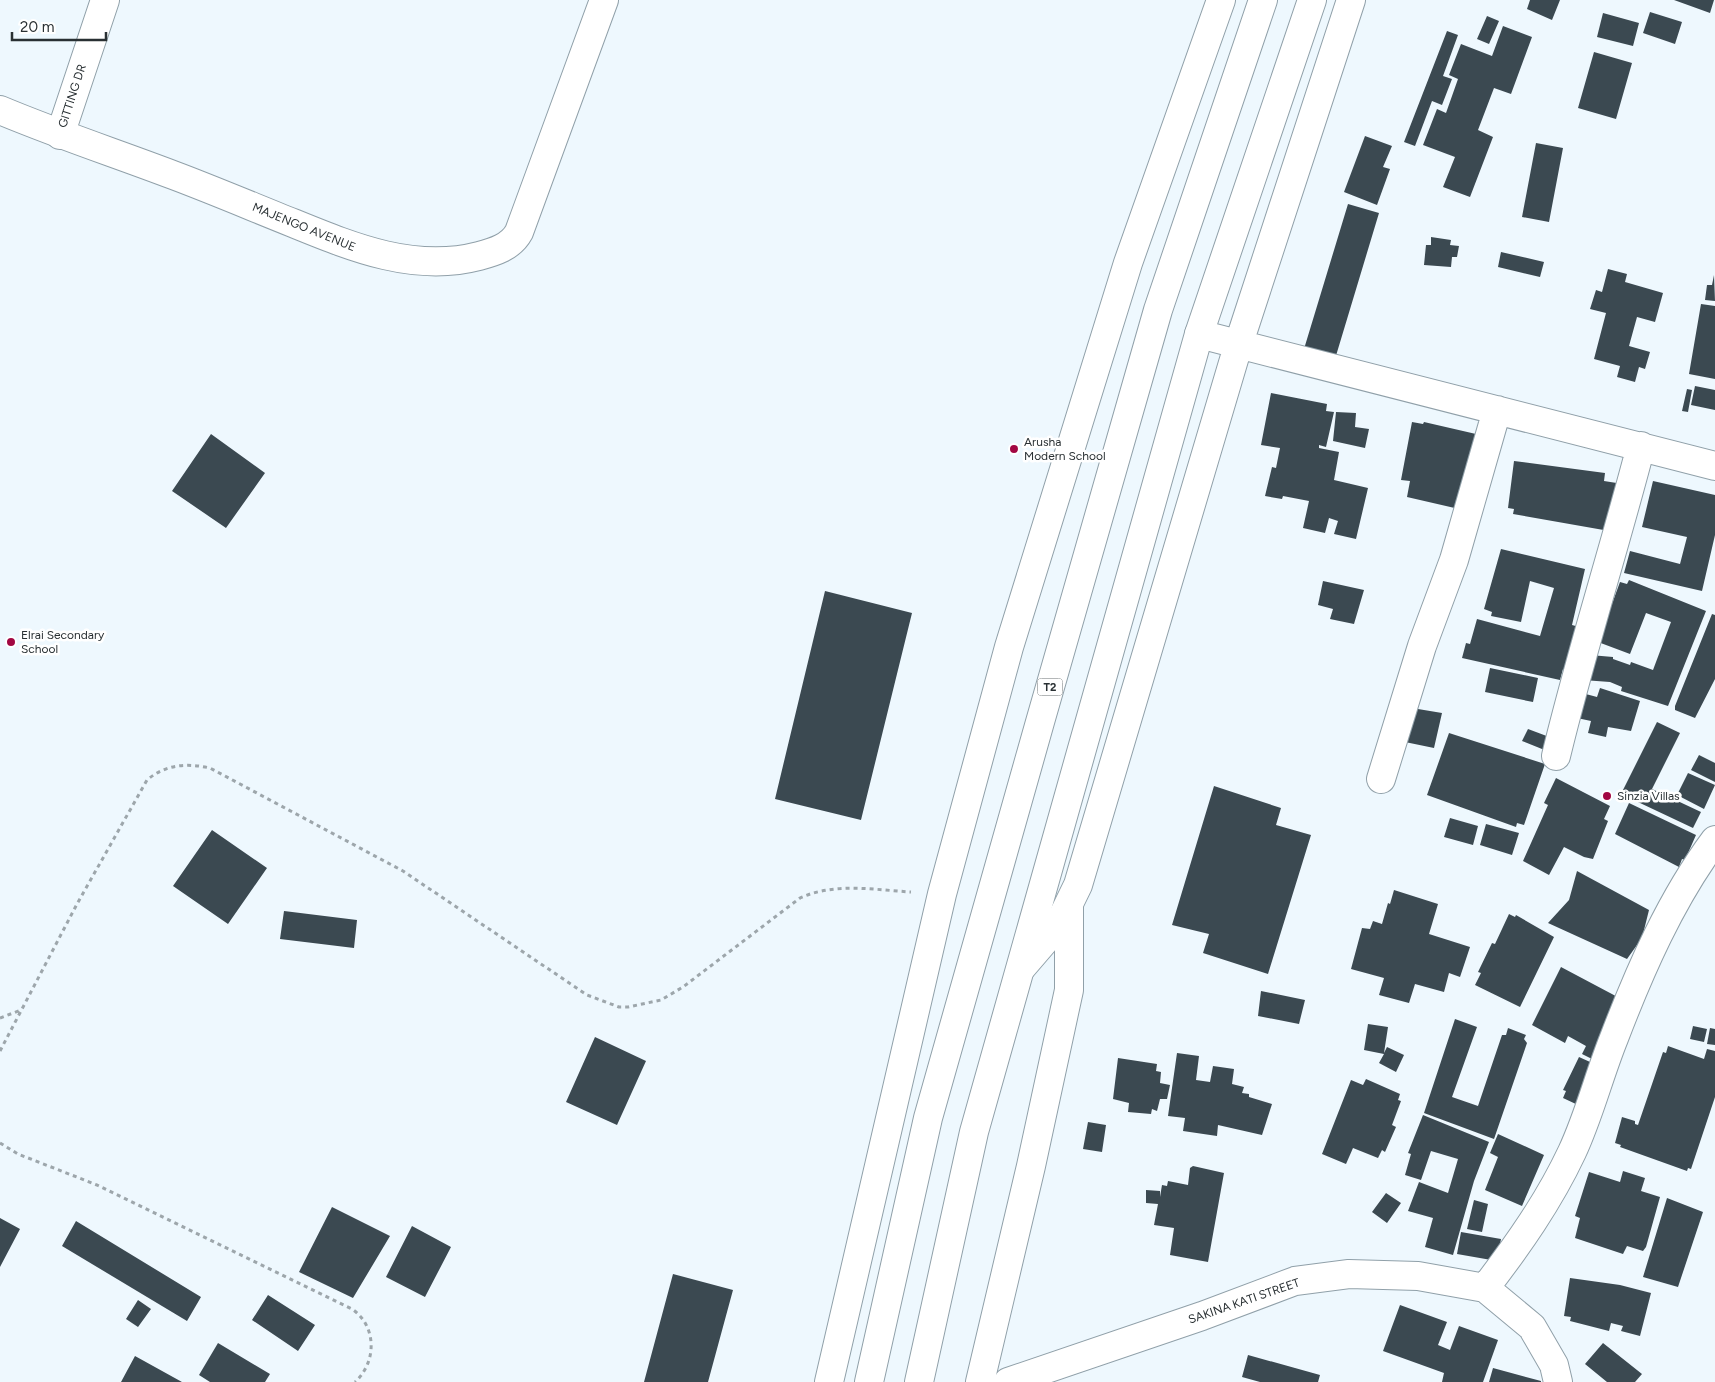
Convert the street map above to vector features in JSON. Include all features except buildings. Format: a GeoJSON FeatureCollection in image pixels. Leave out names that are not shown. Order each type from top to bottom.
{"type":"FeatureCollection","features":[{"type":"Feature","properties":{"kind":"main road","name":"GITTING DR"},"geometry":{"type":"LineString","coordinates":[[60,135],[86,51],[105,0]]}},
{"type":"Feature","properties":{"kind":"main road","name":"MAJENGO AVENUE"},"geometry":{"type":"LineString","coordinates":[[0,110],[60,135],[174,175],[354,248],[420,262],[464,260],[495,252],[515,240],[604,0]]}},
{"type":"Feature","properties":{"kind":"main road"},"geometry":{"type":"LineString","coordinates":[[829,1382],[942,894],[1009,646],[1128,263],[1221,0]]}},
{"type":"Feature","properties":{"kind":"main road","name":"T2"},"geometry":{"type":"LineString","coordinates":[[869,1382],[928,1118],[1040,722],[1158,310],[1262,0]]}},
{"type":"Feature","properties":{"kind":"main road"},"geometry":{"type":"LineString","coordinates":[[919,1382],[974,1132],[1199,334],[1312,0]]}},
{"type":"Feature","properties":{"kind":"main road"},"geometry":{"type":"LineString","coordinates":[[1022,967],[1059,924],[1078,885],[1238,346],[1351,0]]}},
{"type":"Feature","properties":{"kind":"main road"},"geometry":{"type":"LineString","coordinates":[[1199,334],[1238,346],[1715,466]]}},
{"type":"Feature","properties":{"kind":"main road"},"geometry":{"type":"LineString","coordinates":[[1381,779],[1422,646],[1454,560],[1497,410]]}},
{"type":"Feature","properties":{"kind":"main road"},"geometry":{"type":"LineString","coordinates":[[1556,756],[1641,446]]}},
{"type":"Feature","properties":{"kind":"main road"},"geometry":{"type":"LineString","coordinates":[[1485,1288],[1522,1239],[1554,1187],[1573,1150],[1614,1037],[1650,952],[1696,865],[1715,840]]}},
{"type":"Feature","properties":{"kind":"main road"},"geometry":{"type":"LineString","coordinates":[[980,1382],[1032,1166],[1069,990],[1069,906]]}},
{"type":"Feature","properties":{"kind":"main road","name":"SAKINA KATI STREET"},"geometry":{"type":"LineString","coordinates":[[1008,1382],[1202,1316],[1294,1281],[1350,1274],[1418,1276],[1485,1288],[1532,1327],[1554,1365],[1558,1382]]}},
{"type":"Feature","properties":{"kind":"path"},"geometry":{"type":"LineString","coordinates":[[0,1051],[77,904],[147,780],[164,769],[185,764],[210,768],[403,871],[587,995],[619,1007],[628,1008],[661,1000],[683,987],[800,898],[812,893],[848,888],[942,894]]}},
{"type":"Feature","properties":{"kind":"path"},"geometry":{"type":"LineString","coordinates":[[0,1018],[22,1010]]}},
{"type":"Feature","properties":{"kind":"path"},"geometry":{"type":"LineString","coordinates":[[0,1142],[18,1154],[97,1185],[352,1309],[362,1316],[367,1325],[370,1348],[368,1368],[355,1382]]}},
{"type":"Feature","properties":{"kind":"place","name":"Arusha Modern School"},"geometry":{"type":"Point","coordinates":[1014,449]}},
{"type":"Feature","properties":{"kind":"place","name":"Elrai Secondary School"},"geometry":{"type":"Point","coordinates":[11,642]}},
{"type":"Feature","properties":{"kind":"place","name":"Sinzia Villas"},"geometry":{"type":"Point","coordinates":[1607,796]}}]}
